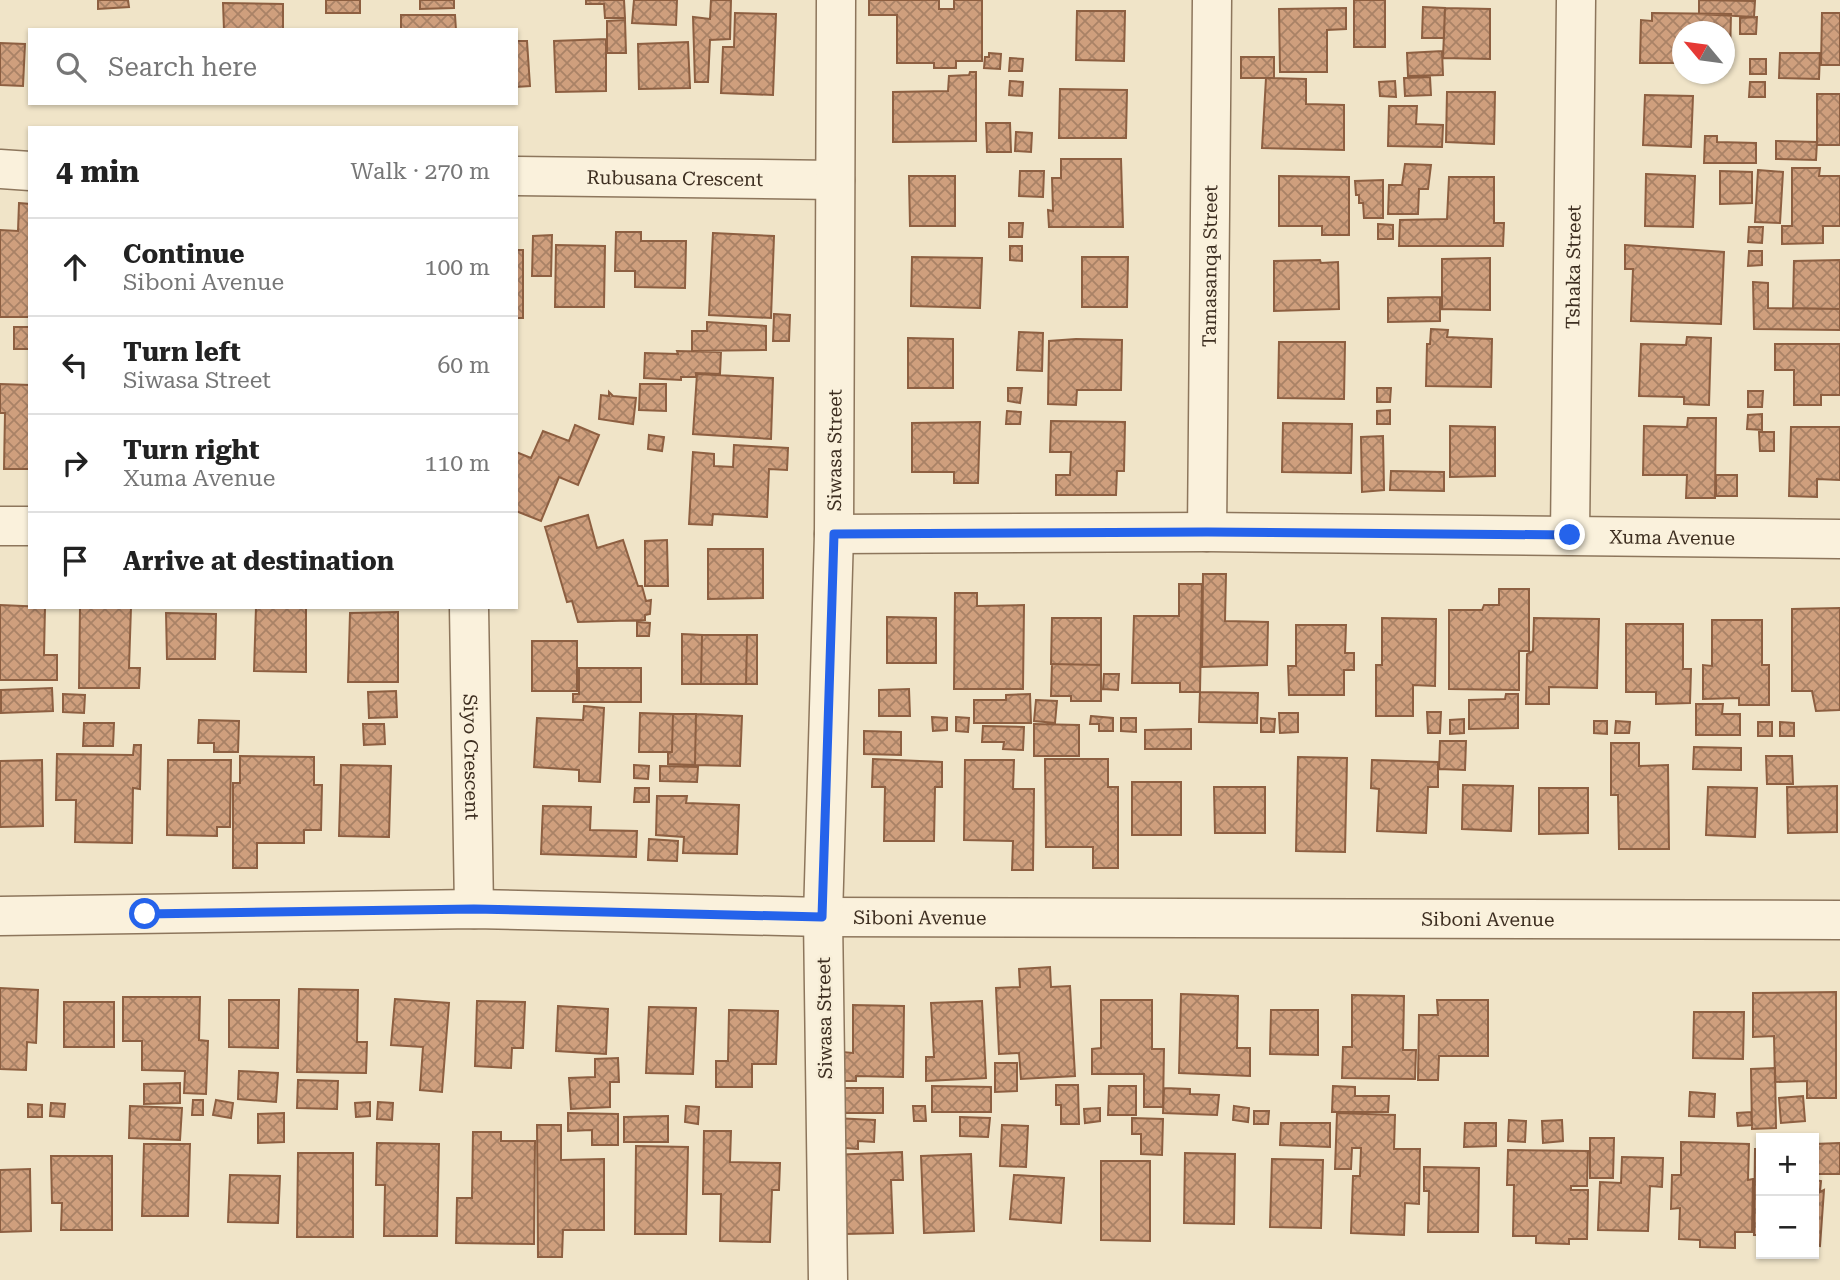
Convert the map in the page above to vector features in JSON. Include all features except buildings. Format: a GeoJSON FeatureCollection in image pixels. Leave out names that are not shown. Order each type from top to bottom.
{"type":"FeatureCollection","features":[{"type":"Feature","properties":{"kind":"street","name":"Siwasa Street"},"geometry":{"type":"LineString","coordinates":[[828,1280],[822,917],[834,534],[836,0]]}},
{"type":"Feature","properties":{"kind":"street","name":"Tamasanqa Street"},"geometry":{"type":"LineString","coordinates":[[1207,532],[1212,0]]}},
{"type":"Feature","properties":{"kind":"street","name":"Tshaka Street"},"geometry":{"type":"LineString","coordinates":[[1570,535],[1576,0]]}},
{"type":"Feature","properties":{"kind":"street"},"geometry":{"type":"LineString","coordinates":[[0,170],[28,171]]}},
{"type":"Feature","properties":{"kind":"street","name":"Rubusana Crescent"},"geometry":{"type":"LineString","coordinates":[[518,176],[835,180]]}},
{"type":"Feature","properties":{"kind":"street"},"geometry":{"type":"LineString","coordinates":[[0,526],[28,526]]}},
{"type":"Feature","properties":{"kind":"street","name":"Xuma Avenue"},"geometry":{"type":"LineString","coordinates":[[834,534],[1207,532],[1840,539]]}},
{"type":"Feature","properties":{"kind":"street","name":"Siyo Crescent"},"geometry":{"type":"LineString","coordinates":[[468,609],[474,909]]}},
{"type":"Feature","properties":{"kind":"street","name":"Siboni Avenue"},"geometry":{"type":"LineString","coordinates":[[0,916],[474,909],[822,917],[1840,920]]}},
{"type":"Feature","properties":{"kind":"route"},"geometry":{"type":"LineString","coordinates":[[145,914],[474,909],[822,917],[834,534],[1207,532],[1570,535]]}}]}
